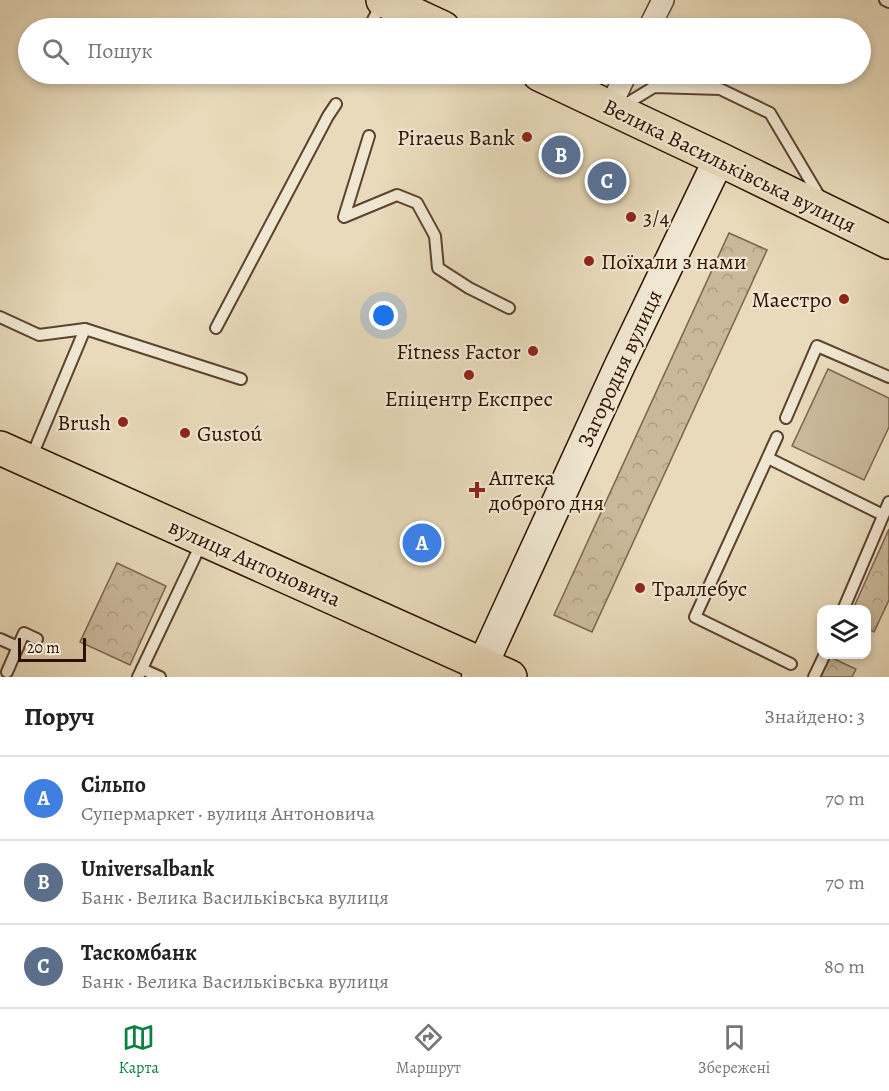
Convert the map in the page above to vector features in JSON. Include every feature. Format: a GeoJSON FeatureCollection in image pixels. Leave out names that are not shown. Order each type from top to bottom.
{"type":"FeatureCollection","features":[{"type":"Feature","properties":{"kind":"main road"},"geometry":{"type":"LineString","coordinates":[[383,0],[422,18]]}},
{"type":"Feature","properties":{"kind":"main road","name":"Велика Васильківська вулиця"},"geometry":{"type":"LineString","coordinates":[[560,84],[889,242]]}},
{"type":"Feature","properties":{"kind":"main road","name":"Загородня вулиця"},"geometry":{"type":"LineString","coordinates":[[490,673],[615,376],[719,159]]}},
{"type":"Feature","properties":{"kind":"main road","name":"вулиця Антоновича"},"geometry":{"type":"LineString","coordinates":[[0,448],[204,539],[490,673]]}},
{"type":"Feature","properties":{"kind":"street"},"geometry":{"type":"LineString","coordinates":[[654,18],[663,0]]}},
{"type":"Feature","properties":{"kind":"street"},"geometry":{"type":"LineString","coordinates":[[613,109],[622,84]]}},
{"type":"Feature","properties":{"kind":"lane"},"geometry":{"type":"LineString","coordinates":[[374,18],[383,0]]}},
{"type":"Feature","properties":{"kind":"lane"},"geometry":{"type":"LineString","coordinates":[[613,109],[654,87],[720,89],[770,113],[830,212]]}},
{"type":"Feature","properties":{"kind":"lane"},"geometry":{"type":"LineString","coordinates":[[216,328],[336,104]]}},
{"type":"Feature","properties":{"kind":"lane"},"geometry":{"type":"LineString","coordinates":[[369,136],[344,217],[397,195],[417,203],[435,236],[438,268],[469,288],[509,308]]}},
{"type":"Feature","properties":{"kind":"lane"},"geometry":{"type":"LineString","coordinates":[[0,317],[39,335],[85,328],[241,379]]}},
{"type":"Feature","properties":{"kind":"lane"},"geometry":{"type":"LineString","coordinates":[[30,461],[85,328]]}},
{"type":"Feature","properties":{"kind":"lane"},"geometry":{"type":"LineString","coordinates":[[786,418],[817,346],[889,376]]}},
{"type":"Feature","properties":{"kind":"lane"},"geometry":{"type":"LineString","coordinates":[[777,438],[695,617],[791,664]]}},
{"type":"Feature","properties":{"kind":"lane"},"geometry":{"type":"LineString","coordinates":[[768,458],[883,515]]}},
{"type":"Feature","properties":{"kind":"lane"},"geometry":{"type":"LineString","coordinates":[[845,605],[889,502]]}},
{"type":"Feature","properties":{"kind":"lane"},"geometry":{"type":"LineString","coordinates":[[160,677],[140,673],[204,539]]}},
{"type":"Feature","properties":{"kind":"lane"},"geometry":{"type":"LineString","coordinates":[[7,672],[24,633],[37,639]]}},
{"type":"Feature","properties":{"kind":"lane"},"geometry":{"type":"LineString","coordinates":[[0,639],[18,647]]}},
{"type":"Feature","properties":{"kind":"lane"},"geometry":{"type":"LineString","coordinates":[[814,677],[823,659]]}},
{"type":"Feature","properties":{"kind":"green space"},"geometry":{"type":"Polygon","coordinates":[[[729,233],[767,250],[592,632],[554,615],[729,233]]]}},
{"type":"Feature","properties":{"kind":"green space"},"geometry":{"type":"Polygon","coordinates":[[[828,369],[889,398],[889,427],[864,480],[792,446],[828,369]]]}},
{"type":"Feature","properties":{"kind":"green space"},"geometry":{"type":"Polygon","coordinates":[[[889,529],[889,600],[874,632],[871,630],[871,605],[855,605],[889,529]]]}},
{"type":"Feature","properties":{"kind":"green space"},"geometry":{"type":"Polygon","coordinates":[[[117,563],[166,586],[130,665],[80,642],[117,563]]]}},
{"type":"Feature","properties":{"kind":"green space"},"geometry":{"type":"Polygon","coordinates":[[[829,659],[834,659],[856,669],[852,677],[820,677],[829,659]]]}},
{"type":"Feature","properties":{"kind":"place","name":"Piraeus Bank"},"geometry":{"type":"Point","coordinates":[527,137]}},
{"type":"Feature","properties":{"kind":"place","name":"Universalbank"},"geometry":{"type":"Point","coordinates":[561,155]}},
{"type":"Feature","properties":{"kind":"place","name":"Таскомбанк"},"geometry":{"type":"Point","coordinates":[607,181]}},
{"type":"Feature","properties":{"kind":"place","name":"3/4"},"geometry":{"type":"Point","coordinates":[631,217]}},
{"type":"Feature","properties":{"kind":"place","name":"Поїхали з нами"},"geometry":{"type":"Point","coordinates":[589,261]}},
{"type":"Feature","properties":{"kind":"place","name":"Маестро"},"geometry":{"type":"Point","coordinates":[844,299]}},
{"type":"Feature","properties":{"kind":"place","name":"Fitness Factor"},"geometry":{"type":"Point","coordinates":[533,351]}},
{"type":"Feature","properties":{"kind":"place","name":"Епіцентр Експрес"},"geometry":{"type":"Point","coordinates":[469,375]}},
{"type":"Feature","properties":{"kind":"place","name":"Brush"},"geometry":{"type":"Point","coordinates":[123,422]}},
{"type":"Feature","properties":{"kind":"place","name":"Gustoú"},"geometry":{"type":"Point","coordinates":[185,433]}},
{"type":"Feature","properties":{"kind":"place","name":"Аптека доброго дня"},"geometry":{"type":"Point","coordinates":[477,490]}},
{"type":"Feature","properties":{"kind":"place","name":"Сільпо"},"geometry":{"type":"Point","coordinates":[422,543]}},
{"type":"Feature","properties":{"kind":"place","name":"Траллебус"},"geometry":{"type":"Point","coordinates":[640,588]}}]}
